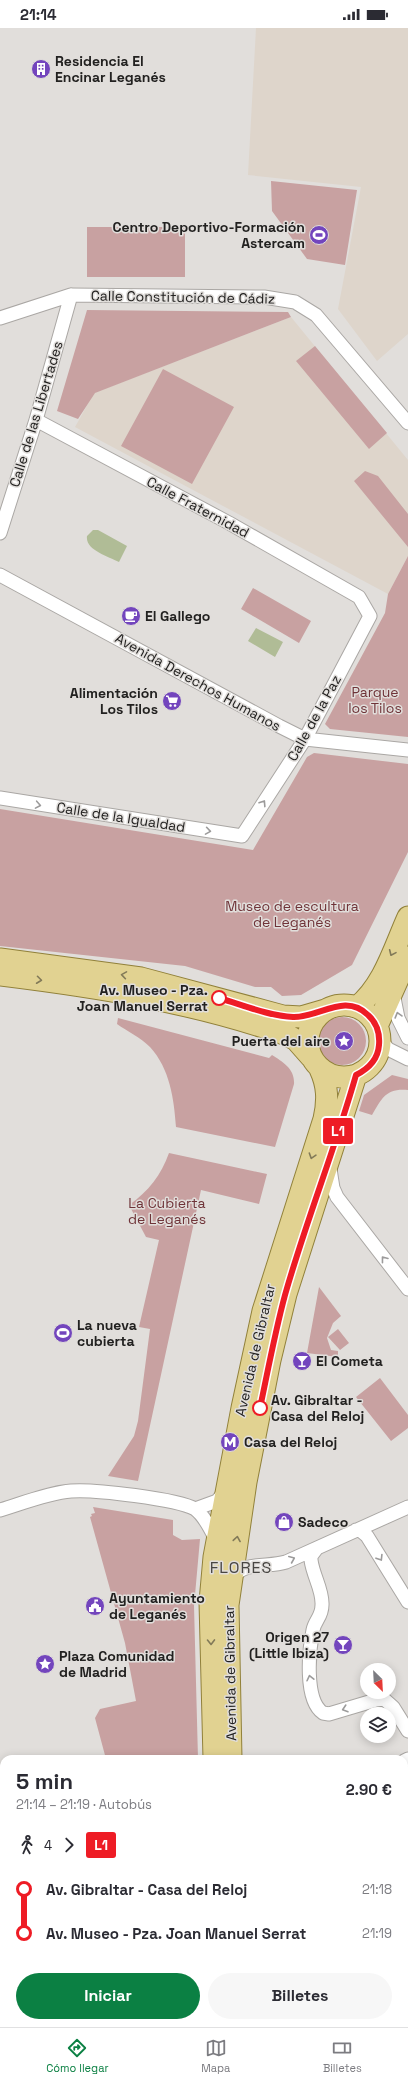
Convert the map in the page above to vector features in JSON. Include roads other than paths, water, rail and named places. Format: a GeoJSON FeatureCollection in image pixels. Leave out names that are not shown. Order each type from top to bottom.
{"type":"FeatureCollection","features":[{"type":"Feature","properties":{"kind":"main road"},"geometry":{"type":"LineString","coordinates":[[357,1007],[374,989],[382,976],[408,917]]}},
{"type":"Feature","properties":{"kind":"main road"},"geometry":{"type":"LineString","coordinates":[[0,975],[85,985],[131,993],[170,1002],[287,1035],[296,1040],[316,1063],[337,1077],[356,1075],[365,1070],[374,1060],[379,1048],[378,1032],[393,990],[408,957]]}},
{"type":"Feature","properties":{"kind":"main road"},"geometry":{"type":"LineString","coordinates":[[0,959],[141,978],[283,1016],[301,1017],[335,1006],[346,1005],[357,1007],[368,1015],[378,1032]]}},
{"type":"Feature","properties":{"kind":"main road"},"geometry":{"type":"LineString","coordinates":[[316,1063],[307,1044],[308,1031],[315,1019],[325,1010]]}},
{"type":"Feature","properties":{"kind":"main road","name":"Avenida de Gibraltar"},"geometry":{"type":"LineString","coordinates":[[214,1755],[210,1602],[216,1542],[242,1408],[263,1311],[324,1119],[327,1093],[316,1063]]}},
{"type":"Feature","properties":{"kind":"main road","name":"Avenida de Gibraltar"},"geometry":{"type":"LineString","coordinates":[[231,1755],[227,1625],[247,1476],[276,1329],[290,1278],[356,1075]]}},
{"type":"Feature","properties":{"kind":"street","name":"Calle Constitución de Cádiz"},"geometry":{"type":"LineString","coordinates":[[0,318],[71,295],[264,297],[295,302],[306,308],[320,320],[408,423]]}},
{"type":"Feature","properties":{"kind":"street","name":"Calle de las Libertades"},"geometry":{"type":"LineString","coordinates":[[0,533],[36,420],[71,295]]}},
{"type":"Feature","properties":{"kind":"street","name":"Calle Fraternidad"},"geometry":{"type":"LineString","coordinates":[[36,420],[229,523],[359,597]]}},
{"type":"Feature","properties":{"kind":"street","name":"Avenida Derechos Humanos"},"geometry":{"type":"LineString","coordinates":[[0,575],[305,739],[408,750]]}},
{"type":"Feature","properties":{"kind":"street","name":"Calle de la Paz"},"geometry":{"type":"LineString","coordinates":[[242,836],[305,739],[370,616],[359,597]]}},
{"type":"Feature","properties":{"kind":"street","name":"Calle de la Igualdad"},"geometry":{"type":"LineString","coordinates":[[0,798],[242,836]]}},
{"type":"Feature","properties":{"kind":"street"},"geometry":{"type":"LineString","coordinates":[[393,990],[398,1018],[408,1038]]}},
{"type":"Feature","properties":{"kind":"street"},"geometry":{"type":"LineString","coordinates":[[378,1032],[388,1049],[408,1059]]}},
{"type":"Feature","properties":{"kind":"street"},"geometry":{"type":"LineString","coordinates":[[329,1159],[330,1179],[337,1197],[408,1289]]}},
{"type":"Feature","properties":{"kind":"street"},"geometry":{"type":"LineString","coordinates":[[0,1510],[70,1491],[90,1490],[176,1502],[195,1509],[207,1523],[216,1542]]}},
{"type":"Feature","properties":{"kind":"street"},"geometry":{"type":"LineString","coordinates":[[195,1509],[217,1501],[226,1490]]}},
{"type":"Feature","properties":{"kind":"street"},"geometry":{"type":"LineString","coordinates":[[232,1579],[237,1573],[247,1567],[278,1565],[408,1508]]}},
{"type":"Feature","properties":{"kind":"street"},"geometry":{"type":"LineString","coordinates":[[356,1530],[361,1531],[367,1536],[408,1602]]}},
{"type":"Feature","properties":{"kind":"street"},"geometry":{"type":"LineString","coordinates":[[317,1548],[311,1556],[311,1560],[321,1594],[322,1612],[313,1629],[308,1668],[316,1705],[323,1713],[329,1714],[384,1699],[393,1706],[408,1731]]}},
{"type":"Feature","properties":{"kind":"place","name":"Residencia El Encinar Leganés"},"geometry":{"type":"Point","coordinates":[41,69]}},
{"type":"Feature","properties":{"kind":"place","name":"Centro Deportivo-Formación Astercam"},"geometry":{"type":"Point","coordinates":[319,235]}},
{"type":"Feature","properties":{"kind":"place","name":"El Gallego"},"geometry":{"type":"Point","coordinates":[131,616]}},
{"type":"Feature","properties":{"kind":"place","name":"Alimentación Los Tilos"},"geometry":{"type":"Point","coordinates":[172,701]}},
{"type":"Feature","properties":{"kind":"place","name":"Av. Museo - Pza. Joan Manuel Serrat"},"geometry":{"type":"Point","coordinates":[219,998]}},
{"type":"Feature","properties":{"kind":"place","name":"Puerta del aire"},"geometry":{"type":"Point","coordinates":[344,1041]}},
{"type":"Feature","properties":{"kind":"place","name":"La nueva cubierta"},"geometry":{"type":"Point","coordinates":[63,1333]}},
{"type":"Feature","properties":{"kind":"place","name":"El Cometa"},"geometry":{"type":"Point","coordinates":[302,1361]}},
{"type":"Feature","properties":{"kind":"place","name":"Av. Gibraltar - Casa del Reloj"},"geometry":{"type":"Point","coordinates":[260,1408]}},
{"type":"Feature","properties":{"kind":"place","name":"Casa del Reloj"},"geometry":{"type":"Point","coordinates":[230,1442]}},
{"type":"Feature","properties":{"kind":"place","name":"Sadeco"},"geometry":{"type":"Point","coordinates":[284,1522]}},
{"type":"Feature","properties":{"kind":"place","name":"Ayuntamiento de Leganés"},"geometry":{"type":"Point","coordinates":[95,1606]}},
{"type":"Feature","properties":{"kind":"place","name":"Origen 27 (Little Ibiza)"},"geometry":{"type":"Point","coordinates":[343,1645]}},
{"type":"Feature","properties":{"kind":"place","name":"Plaza Comunidad de Madrid"},"geometry":{"type":"Point","coordinates":[45,1664]}},
{"type":"Feature","properties":{"kind":"district","name":"FLORES"},"geometry":{"type":"Point","coordinates":[241,1567]}},
{"type":"Feature","properties":{"kind":"park label","name":"Parque los Tilos"},"geometry":{"type":"Point","coordinates":[375,700]}},
{"type":"Feature","properties":{"kind":"park label","name":"Museo de escultura de Leganés"},"geometry":{"type":"Point","coordinates":[292,914]}},
{"type":"Feature","properties":{"kind":"park label","name":"La Cubierta de Leganés"},"geometry":{"type":"Point","coordinates":[167,1212]}}]}
